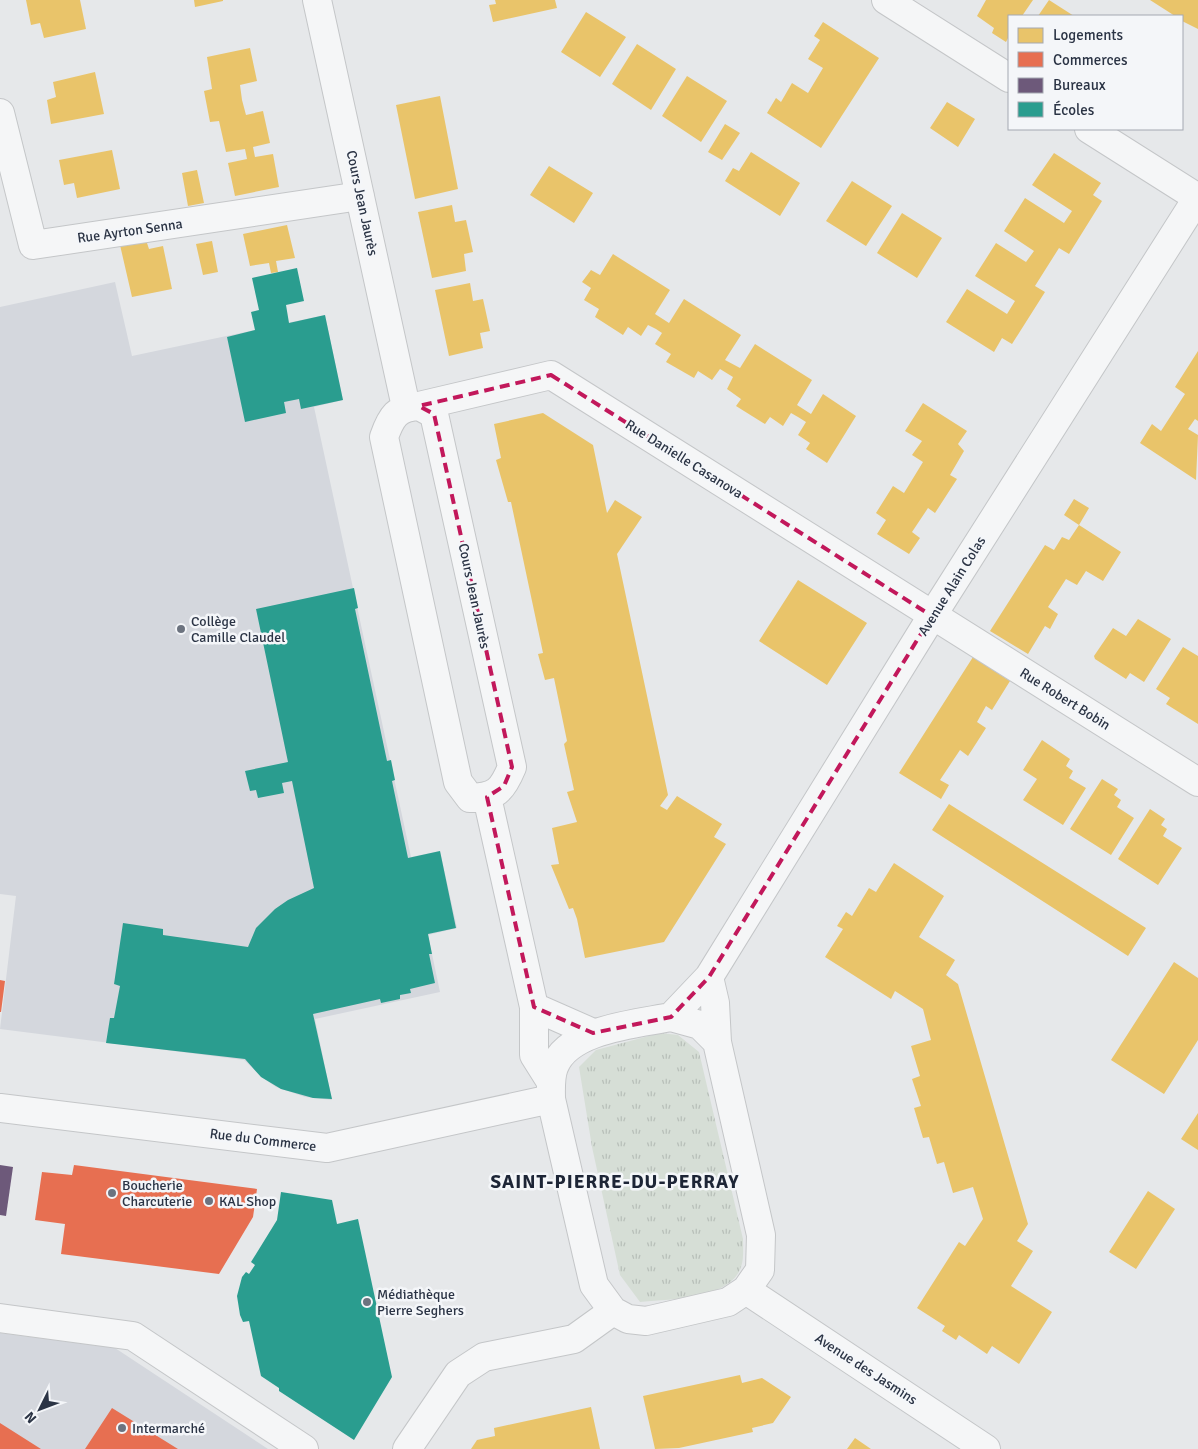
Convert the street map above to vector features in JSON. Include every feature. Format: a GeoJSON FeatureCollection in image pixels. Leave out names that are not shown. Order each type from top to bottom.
{"type":"FeatureCollection","features":[{"type":"Feature","properties":{"kind":"street","name":"Cours Jean Jaurès"},"geometry":{"type":"LineString","coordinates":[[318,0],[360,196],[413,407],[434,414],[512,768],[504,786],[487,797]]}},
{"type":"Feature","properties":{"kind":"street"},"geometry":{"type":"LineString","coordinates":[[886,0],[1008,77]]}},
{"type":"Feature","properties":{"kind":"street","name":"Rue Ayrton Senna"},"geometry":{"type":"LineString","coordinates":[[0,113],[33,245],[360,196]]}},
{"type":"Feature","properties":{"kind":"street"},"geometry":{"type":"LineString","coordinates":[[1091,130],[1198,198]]}},
{"type":"Feature","properties":{"kind":"street","name":"Avenue Alain Colas"},"geometry":{"type":"LineString","coordinates":[[671,1017],[709,977],[932,616],[1198,198]]}},
{"type":"Feature","properties":{"kind":"street","name":"Rue Danielle Casanova"},"geometry":{"type":"LineString","coordinates":[[413,407],[550,375],[932,616]]}},
{"type":"Feature","properties":{"kind":"street"},"geometry":{"type":"LineString","coordinates":[[413,407],[391,419],[384,437],[458,782],[470,798],[487,797],[534,1007],[534,1055],[551,1090],[594,1284],[613,1311],[628,1319],[646,1321],[728,1302],[746,1290],[760,1270],[762,1235],[717,1042],[715,1003],[709,977]]}},
{"type":"Feature","properties":{"kind":"street","name":"Rue Robert Bobin"},"geometry":{"type":"LineString","coordinates":[[932,616],[1198,782]]}},
{"type":"Feature","properties":{"kind":"street"},"geometry":{"type":"LineString","coordinates":[[534,1007],[593,1033]]}},
{"type":"Feature","properties":{"kind":"street"},"geometry":{"type":"LineString","coordinates":[[551,1090],[554,1067],[568,1048],[593,1033],[671,1017],[700,1025],[717,1042]]}},
{"type":"Feature","properties":{"kind":"street","name":"Rue du Commerce"},"geometry":{"type":"LineString","coordinates":[[0,1108],[327,1148],[551,1090]]}},
{"type":"Feature","properties":{"kind":"street","name":"Avenue des Jasmins"},"geometry":{"type":"LineString","coordinates":[[746,1290],[986,1449]]}},
{"type":"Feature","properties":{"kind":"street"},"geometry":{"type":"LineString","coordinates":[[407,1449],[458,1374],[484,1357],[574,1339],[613,1311]]}},
{"type":"Feature","properties":{"kind":"street"},"geometry":{"type":"LineString","coordinates":[[0,1318],[133,1336],[304,1449]]}},
{"type":"Feature","properties":{"kind":"highlighted area"},"geometry":{"type":"Polygon","coordinates":[[[551,375],[932,616],[709,977],[671,1017],[593,1033],[534,1007],[487,797],[504,786],[512,767],[434,414],[419,406],[551,375]]]}},
{"type":"Feature","properties":{"kind":"shaded area","name":"Collège Camille Claudel"},"geometry":{"type":"Polygon","coordinates":[[[115,282],[132,356],[325,315],[343,400],[314,407],[411,857],[440,851],[457,928],[428,935],[440,992],[315,1019],[332,1100],[305,1097],[276,1087],[263,1078],[244,1060],[0,1029],[16,896],[0,894],[0,307],[115,282]]]}},
{"type":"Feature","properties":{"kind":"shaded area"},"geometry":{"type":"Polygon","coordinates":[[[0,1333],[115,1348],[268,1449],[0,1449],[0,1333]]]}},
{"type":"Feature","properties":{"kind":"green space"},"geometry":{"type":"Polygon","coordinates":[[[660,1033],[678,1035],[699,1052],[743,1239],[743,1257],[741,1267],[735,1278],[725,1286],[712,1292],[697,1296],[640,1302],[620,1275],[592,1147],[579,1067],[596,1050],[660,1033]]]}},
{"type":"Feature","properties":{"kind":"building: Logements"},"geometry":{"type":"Polygon","coordinates":[[[26,0],[80,0],[86,29],[44,38],[40,23],[31,25],[26,0]]]}},
{"type":"Feature","properties":{"kind":"building: Logements"},"geometry":{"type":"Polygon","coordinates":[[[194,0],[223,0],[223,1],[195,7],[194,0]]]}},
{"type":"Feature","properties":{"kind":"building: Logements"},"geometry":{"type":"Polygon","coordinates":[[[495,0],[555,0],[557,8],[493,22],[489,5],[496,4],[495,0]]]}},
{"type":"Feature","properties":{"kind":"building: Logements"},"geometry":{"type":"Polygon","coordinates":[[[986,0],[1033,0],[1023,15],[1008,15],[1008,38],[1006,42],[992,33],[994,28],[977,16],[986,0]]]}},
{"type":"Feature","properties":{"kind":"building: Logements"},"geometry":{"type":"Polygon","coordinates":[[[1049,0],[1072,15],[1039,15],[1049,0]]]}},
{"type":"Feature","properties":{"kind":"building: Logements"},"geometry":{"type":"Polygon","coordinates":[[[1150,0],[1198,0],[1198,29],[1183,22],[1183,15],[1173,15],[1150,0]]]}},
{"type":"Feature","properties":{"kind":"building: Logements"},"geometry":{"type":"Polygon","coordinates":[[[586,12],[626,37],[600,77],[561,52],[586,12]]]}},
{"type":"Feature","properties":{"kind":"building: Logements"},"geometry":{"type":"Polygon","coordinates":[[[823,22],[879,58],[821,148],[767,113],[776,98],[781,102],[792,83],[808,93],[823,68],[808,59],[820,40],[814,36],[823,22]]]}},
{"type":"Feature","properties":{"kind":"building: Logements"},"geometry":{"type":"Polygon","coordinates":[[[637,44],[676,69],[651,110],[612,84],[637,44]]]}},
{"type":"Feature","properties":{"kind":"building: Logements"},"geometry":{"type":"Polygon","coordinates":[[[250,48],[257,81],[240,85],[242,100],[246,115],[263,111],[270,143],[253,147],[255,157],[273,154],[279,187],[235,196],[228,163],[247,159],[245,149],[226,152],[219,121],[210,122],[204,91],[212,89],[207,57],[250,48]]]}},
{"type":"Feature","properties":{"kind":"building: Logements"},"geometry":{"type":"Polygon","coordinates":[[[95,72],[104,114],[51,124],[47,100],[56,97],[53,82],[95,72]]]}},
{"type":"Feature","properties":{"kind":"building: Logements"},"geometry":{"type":"Polygon","coordinates":[[[687,76],[727,101],[701,142],[662,116],[687,76]]]}},
{"type":"Feature","properties":{"kind":"building: Logements"},"geometry":{"type":"Polygon","coordinates":[[[440,96],[458,189],[415,199],[396,105],[440,96]]]}},
{"type":"Feature","properties":{"kind":"building: Logements"},"geometry":{"type":"Polygon","coordinates":[[[947,102],[975,119],[958,147],[930,128],[947,102]]]}},
{"type":"Feature","properties":{"kind":"building: Logements"},"geometry":{"type":"Polygon","coordinates":[[[725,124],[740,133],[722,160],[708,152],[725,124]]]}},
{"type":"Feature","properties":{"kind":"building: Logements"},"geometry":{"type":"Polygon","coordinates":[[[112,150],[120,189],[77,198],[74,183],[64,185],[59,160],[112,150]]]}},
{"type":"Feature","properties":{"kind":"building: Logements"},"geometry":{"type":"Polygon","coordinates":[[[751,152],[800,183],[780,216],[725,181],[733,168],[739,171],[751,152]]]}},
{"type":"Feature","properties":{"kind":"building: Logements"},"geometry":{"type":"Polygon","coordinates":[[[1054,153],[1101,183],[1093,195],[1102,201],[1069,254],[1059,248],[1035,286],[1045,292],[1012,344],[1002,338],[994,352],[946,322],[967,289],[1007,314],[1015,301],[975,276],[996,243],[1026,262],[1034,251],[1004,231],[1025,198],[1064,223],[1072,211],[1032,185],[1054,153]]]}},
{"type":"Feature","properties":{"kind":"building: Logements"},"geometry":{"type":"Polygon","coordinates":[[[549,166],[593,193],[574,223],[530,195],[549,166]]]}},
{"type":"Feature","properties":{"kind":"building: Logements"},"geometry":{"type":"Polygon","coordinates":[[[197,170],[204,203],[188,206],[182,173],[197,170]]]}},
{"type":"Feature","properties":{"kind":"building: Logements"},"geometry":{"type":"Polygon","coordinates":[[[852,181],[892,206],[866,246],[826,221],[852,181]]]}},
{"type":"Feature","properties":{"kind":"building: Logements"},"geometry":{"type":"Polygon","coordinates":[[[452,205],[455,222],[466,220],[473,252],[464,254],[466,271],[432,278],[418,212],[452,205]]]}},
{"type":"Feature","properties":{"kind":"building: Logements"},"geometry":{"type":"Polygon","coordinates":[[[902,213],[942,238],[917,278],[877,253],[902,213]]]}},
{"type":"Feature","properties":{"kind":"building: Logements"},"geometry":{"type":"Polygon","coordinates":[[[287,225],[295,258],[276,261],[278,272],[271,273],[269,263],[250,266],[243,234],[287,225]]]}},
{"type":"Feature","properties":{"kind":"building: Logements"},"geometry":{"type":"Polygon","coordinates":[[[146,240],[149,249],[163,246],[172,289],[132,297],[120,245],[146,240]]]}},
{"type":"Feature","properties":{"kind":"building: Logements"},"geometry":{"type":"Polygon","coordinates":[[[212,241],[218,272],[203,275],[196,244],[212,241]]]}},
{"type":"Feature","properties":{"kind":"building: Logements"},"geometry":{"type":"Polygon","coordinates":[[[613,254],[670,290],[655,314],[669,323],[684,299],[741,335],[725,360],[740,368],[755,344],[812,380],[797,405],[811,414],[823,394],[856,416],[827,463],[806,449],[810,443],[798,435],[806,422],[791,413],[783,426],[770,417],[765,424],[736,406],[741,399],[727,389],[733,377],[720,369],[712,380],[698,371],[694,378],[666,362],[671,354],[655,344],[662,333],[656,329],[648,325],[641,336],[628,327],[623,335],[595,317],[599,309],[584,300],[591,288],[582,282],[591,270],[600,275],[613,254]]]}},
{"type":"Feature","properties":{"kind":"building: Logements"},"geometry":{"type":"Polygon","coordinates":[[[470,283],[473,301],[483,299],[490,331],[480,333],[483,348],[449,356],[435,290],[470,283]]]}},
{"type":"Feature","properties":{"kind":"building: Logements"},"geometry":{"type":"Polygon","coordinates":[[[1198,351],[1198,421],[1195,419],[1188,429],[1198,435],[1196,480],[1140,443],[1152,424],[1161,431],[1185,394],[1175,387],[1198,351]]]}},
{"type":"Feature","properties":{"kind":"building: Logements"},"geometry":{"type":"Polygon","coordinates":[[[923,403],[967,431],[958,444],[964,451],[950,475],[957,479],[935,513],[928,508],[912,532],[920,538],[909,554],[877,534],[886,520],[876,513],[893,486],[904,493],[923,462],[912,455],[922,441],[905,431],[923,403]]]}},
{"type":"Feature","properties":{"kind":"building: Logements"},"geometry":{"type":"Polygon","coordinates":[[[543,413],[593,445],[607,513],[615,500],[642,517],[617,554],[668,795],[660,806],[667,810],[677,796],[722,824],[714,837],[726,844],[664,942],[585,958],[573,908],[569,909],[551,865],[559,864],[552,828],[577,822],[567,792],[574,790],[564,744],[567,741],[554,678],[545,680],[538,654],[543,653],[511,502],[508,502],[496,460],[501,458],[494,424],[543,413]]]}},
{"type":"Feature","properties":{"kind":"building: Logements"},"geometry":{"type":"Polygon","coordinates":[[[1074,499],[1089,508],[1079,525],[1064,515],[1074,499]]]}},
{"type":"Feature","properties":{"kind":"building: Logements"},"geometry":{"type":"Polygon","coordinates":[[[1079,525],[1121,552],[1103,581],[1086,571],[1077,585],[1066,579],[1048,607],[1058,614],[1050,629],[1045,626],[1028,654],[990,631],[1045,545],[1054,550],[1062,537],[1069,540],[1079,525]]]}},
{"type":"Feature","properties":{"kind":"building: Logements"},"geometry":{"type":"Polygon","coordinates":[[[798,580],[867,623],[827,685],[759,641],[798,580]]]}},
{"type":"Feature","properties":{"kind":"building: Logements"},"geometry":{"type":"Polygon","coordinates":[[[1138,619],[1171,639],[1144,682],[1130,673],[1126,679],[1095,659],[1094,656],[1113,628],[1126,636],[1138,619]]]}},
{"type":"Feature","properties":{"kind":"building: Logements"},"geometry":{"type":"Polygon","coordinates":[[[1183,647],[1198,656],[1198,724],[1166,704],[1170,698],[1156,689],[1183,647]]]}},
{"type":"Feature","properties":{"kind":"building: Logements"},"geometry":{"type":"Polygon","coordinates":[[[973,657],[1010,681],[992,710],[986,706],[977,722],[986,728],[968,756],[960,750],[940,780],[949,785],[941,799],[899,773],[973,657]]]}},
{"type":"Feature","properties":{"kind":"building: Logements"},"geometry":{"type":"Polygon","coordinates":[[[1042,740],[1070,759],[1066,766],[1073,771],[1069,778],[1086,788],[1063,825],[1023,800],[1037,779],[1023,770],[1042,740]]]}},
{"type":"Feature","properties":{"kind":"building: Logements"},"geometry":{"type":"Polygon","coordinates":[[[1102,779],[1118,789],[1114,795],[1121,800],[1117,807],[1134,818],[1111,855],[1070,829],[1102,779]]]}},
{"type":"Feature","properties":{"kind":"building: Logements"},"geometry":{"type":"Polygon","coordinates":[[[949,804],[1146,928],[1128,956],[932,830],[949,804]]]}},
{"type":"Feature","properties":{"kind":"building: Logements"},"geometry":{"type":"Polygon","coordinates":[[[1150,809],[1165,819],[1161,825],[1167,829],[1163,836],[1182,848],[1158,885],[1118,859],[1150,809]]]}},
{"type":"Feature","properties":{"kind":"building: Logements"},"geometry":{"type":"Polygon","coordinates":[[[894,863],[944,896],[919,937],[955,960],[946,975],[958,984],[1028,1224],[1017,1241],[1033,1251],[1011,1286],[1052,1312],[1019,1364],[992,1346],[987,1354],[959,1335],[956,1340],[942,1331],[945,1326],[917,1308],[959,1242],[965,1246],[983,1219],[973,1187],[953,1193],[944,1162],[937,1164],[929,1137],[923,1138],[914,1108],[921,1106],[912,1079],[920,1076],[911,1046],[931,1040],[923,1009],[895,991],[891,999],[825,957],[843,929],[837,926],[846,912],[852,916],[869,888],[876,892],[894,863]]]}},
{"type":"Feature","properties":{"kind":"building: Logements"},"geometry":{"type":"Polygon","coordinates":[[[1174,962],[1198,978],[1198,1040],[1164,1094],[1111,1060],[1174,962]]]}},
{"type":"Feature","properties":{"kind":"building: Logements"},"geometry":{"type":"Polygon","coordinates":[[[1198,1113],[1198,1150],[1181,1139],[1198,1113]]]}},
{"type":"Feature","properties":{"kind":"building: Logements"},"geometry":{"type":"Polygon","coordinates":[[[1148,1191],[1175,1209],[1136,1269],[1109,1252],[1148,1191]]]}},
{"type":"Feature","properties":{"kind":"building: Logements"},"geometry":{"type":"Polygon","coordinates":[[[740,1375],[742,1383],[762,1378],[791,1397],[773,1423],[752,1428],[753,1432],[679,1448],[655,1449],[643,1396],[740,1375]]]}},
{"type":"Feature","properties":{"kind":"building: Logements"},"geometry":{"type":"Polygon","coordinates":[[[591,1407],[600,1449],[471,1449],[477,1440],[495,1436],[494,1428],[591,1407]]]}},
{"type":"Feature","properties":{"kind":"building: Logements"},"geometry":{"type":"Polygon","coordinates":[[[855,1438],[871,1449],[847,1449],[855,1438]]]}},
{"type":"Feature","properties":{"kind":"building: Commerces"},"geometry":{"type":"Polygon","coordinates":[[[0,980],[5,981],[1,1012],[0,1012],[0,980]]]}},
{"type":"Feature","properties":{"kind":"building: Commerces"},"geometry":{"type":"Polygon","coordinates":[[[74,1165],[257,1189],[253,1217],[219,1274],[61,1254],[65,1224],[35,1220],[42,1172],[72,1175],[74,1165]]]}},
{"type":"Feature","properties":{"kind":"building: Commerces","name":"Intermarché"},"geometry":{"type":"Polygon","coordinates":[[[112,1408],[178,1449],[85,1449],[112,1408]]]}},
{"type":"Feature","properties":{"kind":"building: Commerces"},"geometry":{"type":"Polygon","coordinates":[[[0,1423],[41,1449],[0,1449],[0,1423]]]}},
{"type":"Feature","properties":{"kind":"building: Bureaux"},"geometry":{"type":"Polygon","coordinates":[[[0,1165],[13,1167],[6,1216],[0,1215],[0,1165]]]}},
{"type":"Feature","properties":{"kind":"building: Écoles"},"geometry":{"type":"Polygon","coordinates":[[[297,268],[304,301],[286,305],[289,323],[325,315],[343,400],[301,409],[299,399],[284,402],[286,413],[245,422],[227,337],[255,330],[251,312],[259,310],[252,278],[297,268]]]}},
{"type":"Feature","properties":{"kind":"building: Écoles"},"geometry":{"type":"Polygon","coordinates":[[[354,588],[358,608],[355,609],[387,761],[391,760],[395,780],[392,781],[408,858],[440,851],[456,928],[428,934],[432,954],[429,954],[435,983],[410,989],[411,993],[400,995],[400,999],[381,1003],[380,999],[313,1014],[332,1099],[313,1098],[281,1089],[261,1077],[245,1059],[106,1043],[110,1018],[114,1018],[120,986],[114,984],[123,923],[163,929],[163,935],[248,947],[256,928],[275,909],[288,900],[314,888],[292,781],[282,783],[284,793],[258,798],[256,790],[250,791],[245,771],[288,762],[256,609],[354,588]]]}},
{"type":"Feature","properties":{"kind":"building: Écoles"},"geometry":{"type":"Polygon","coordinates":[[[281,1192],[332,1200],[337,1224],[358,1219],[392,1377],[354,1440],[279,1391],[279,1388],[261,1376],[249,1321],[243,1322],[240,1315],[237,1296],[242,1277],[246,1272],[249,1274],[255,1265],[251,1262],[277,1220],[281,1192]]]}},
{"type":"Feature","properties":{"kind":"place","name":"Collège Camille Claudel"},"geometry":{"type":"Point","coordinates":[181,629]}},
{"type":"Feature","properties":{"kind":"place","name":"Boucherie Charcuterie"},"geometry":{"type":"Point","coordinates":[112,1193]}},
{"type":"Feature","properties":{"kind":"place","name":"KAL Shop"},"geometry":{"type":"Point","coordinates":[209,1201]}},
{"type":"Feature","properties":{"kind":"place","name":"Médiathèque Pierre Seghers"},"geometry":{"type":"Point","coordinates":[367,1302]}},
{"type":"Feature","properties":{"kind":"place","name":"Intermarché"},"geometry":{"type":"Point","coordinates":[122,1428]}},
{"type":"Feature","properties":{"kind":"district","name":"SAINT-PIERRE-DU-PERRAY"},"geometry":{"type":"Point","coordinates":[615,1182]}}]}
